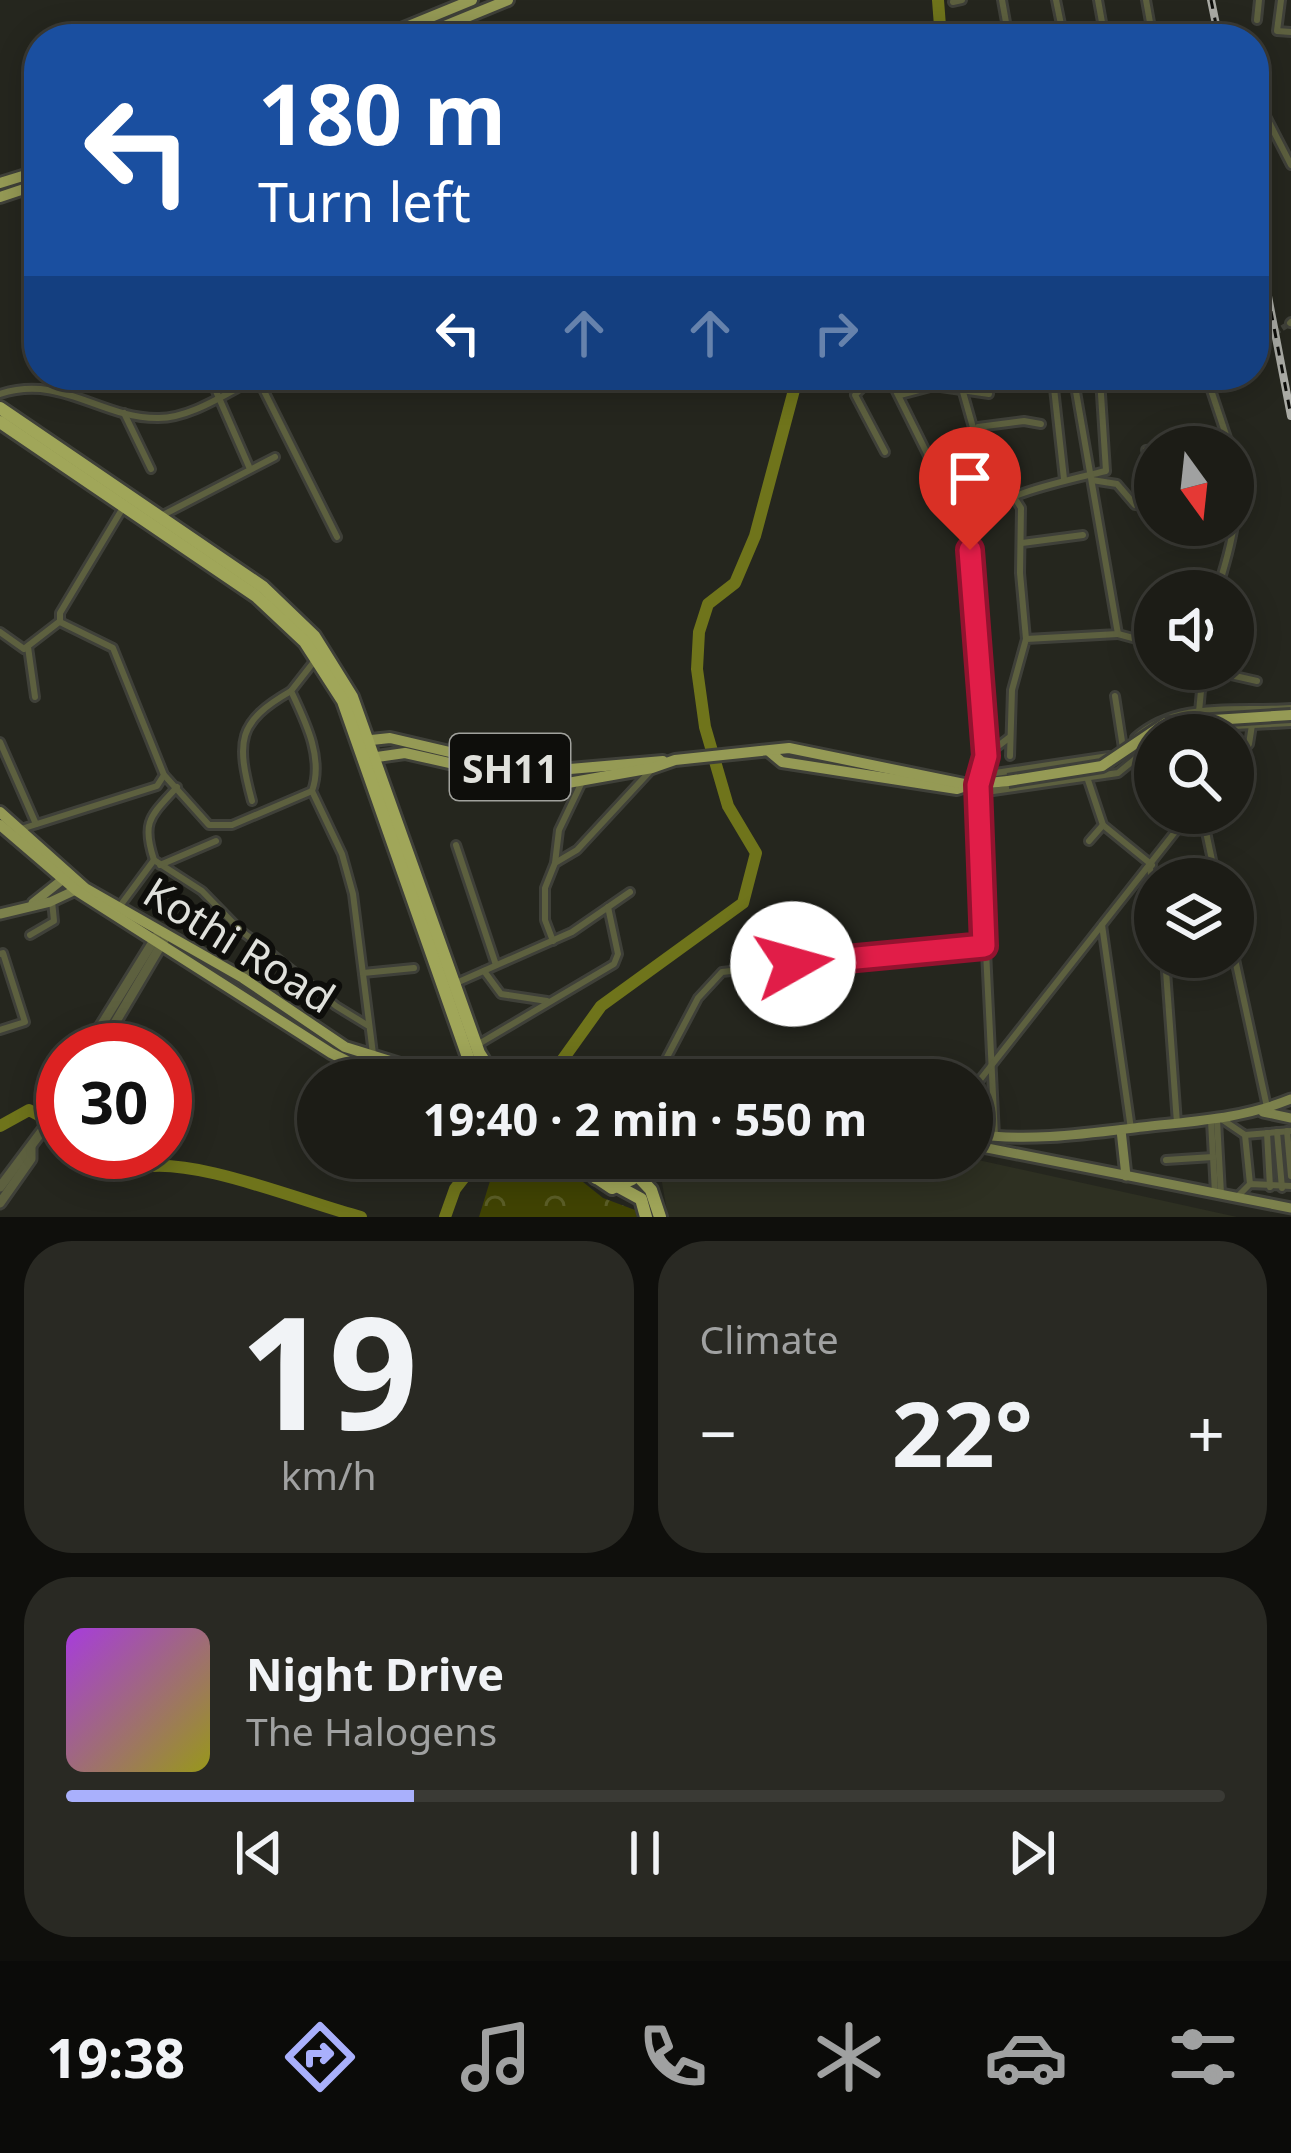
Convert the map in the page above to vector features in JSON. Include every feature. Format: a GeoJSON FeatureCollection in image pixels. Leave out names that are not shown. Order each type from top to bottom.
{"type":"FeatureCollection","features":[{"type":"Feature","properties":{"kind":"highway"},"geometry":{"type":"LineString","coordinates":[[0,409],[291,610],[343,678],[367,758],[478,1059]]}},
{"type":"Feature","properties":{"kind":"highway"},"geometry":{"type":"LineString","coordinates":[[0,422],[256,596],[317,658],[362,741]]}},
{"type":"Feature","properties":{"kind":"highway"},"geometry":{"type":"LineString","coordinates":[[367,758],[480,1059]]}},
{"type":"Feature","properties":{"kind":"highway"},"geometry":{"type":"LineString","coordinates":[[598,1179],[641,1199],[646,1217]]}},
{"type":"Feature","properties":{"kind":"highway"},"geometry":{"type":"LineString","coordinates":[[619,1187],[625,1179]]}},
{"type":"Feature","properties":{"kind":"highway"},"geometry":{"type":"LineString","coordinates":[[644,1179],[660,1217]]}},
{"type":"Feature","properties":{"kind":"main road"},"geometry":{"type":"LineString","coordinates":[[413,24],[472,0]]}},
{"type":"Feature","properties":{"kind":"main road"},"geometry":{"type":"LineString","coordinates":[[450,24],[508,0]]}},
{"type":"Feature","properties":{"kind":"main road"},"geometry":{"type":"LineString","coordinates":[[977,785],[1102,766],[1166,723],[1291,715]]}},
{"type":"Feature","properties":{"kind":"main road","name":"SH11"},"geometry":{"type":"LineString","coordinates":[[362,741],[390,738],[535,772],[764,752],[782,762],[957,789],[977,785]]}},
{"type":"Feature","properties":{"kind":"main road"},"geometry":{"type":"LineString","coordinates":[[367,758],[405,753],[538,785],[583,781],[670,761]]}},
{"type":"Feature","properties":{"kind":"main road","name":"Kothi Road"},"geometry":{"type":"LineString","coordinates":[[0,812],[8,829],[80,888],[161,938],[243,978],[333,1040],[378,1059]]}},
{"type":"Feature","properties":{"kind":"main road"},"geometry":{"type":"LineString","coordinates":[[29,907],[66,877]]}},
{"type":"Feature","properties":{"kind":"main road"},"geometry":{"type":"LineString","coordinates":[[0,914],[52,901],[80,888]]}},
{"type":"Feature","properties":{"kind":"main road","name":"Kothi Road"},"geometry":{"type":"LineString","coordinates":[[80,888],[118,908],[344,1059]]}},
{"type":"Feature","properties":{"kind":"main road"},"geometry":{"type":"LineString","coordinates":[[995,1137],[1068,1138],[1217,1120],[1270,1109],[1291,1099]]}},
{"type":"Feature","properties":{"kind":"main road"},"geometry":{"type":"LineString","coordinates":[[1270,1109],[1291,1113]]}},
{"type":"Feature","properties":{"kind":"main road"},"geometry":{"type":"LineString","coordinates":[[1126,1129],[1126,1176]]}},
{"type":"Feature","properties":{"kind":"main road"},"geometry":{"type":"LineString","coordinates":[[993,1149],[1291,1208]]}},
{"type":"Feature","properties":{"kind":"street"},"geometry":{"type":"LineString","coordinates":[[1257,20],[1259,0]]}},
{"type":"Feature","properties":{"kind":"street"},"geometry":{"type":"LineString","coordinates":[[1281,0],[1276,31],[1291,32]]}},
{"type":"Feature","properties":{"kind":"street"},"geometry":{"type":"LineString","coordinates":[[1269,122],[1291,165]]}},
{"type":"Feature","properties":{"kind":"street"},"geometry":{"type":"LineString","coordinates":[[57,390],[162,419],[232,390]]}},
{"type":"Feature","properties":{"kind":"street"},"geometry":{"type":"LineString","coordinates":[[217,390],[250,469]]}},
{"type":"Feature","properties":{"kind":"street"},"geometry":{"type":"LineString","coordinates":[[267,390],[337,538]]}},
{"type":"Feature","properties":{"kind":"street"},"geometry":{"type":"LineString","coordinates":[[859,390],[855,394],[885,452]]}},
{"type":"Feature","properties":{"kind":"street"},"geometry":{"type":"LineString","coordinates":[[896,390],[969,538],[986,756],[977,785],[990,1059]]}},
{"type":"Feature","properties":{"kind":"street"},"geometry":{"type":"LineString","coordinates":[[898,395],[918,390]]}},
{"type":"Feature","properties":{"kind":"street"},"geometry":{"type":"LineString","coordinates":[[953,390],[989,394]]}},
{"type":"Feature","properties":{"kind":"street"},"geometry":{"type":"LineString","coordinates":[[1052,390],[1064,479]]}},
{"type":"Feature","properties":{"kind":"street"},"geometry":{"type":"LineString","coordinates":[[1076,390],[1118,634]]}},
{"type":"Feature","properties":{"kind":"street"},"geometry":{"type":"LineString","coordinates":[[1091,478],[1108,467],[1101,390]]}},
{"type":"Feature","properties":{"kind":"street"},"geometry":{"type":"LineString","coordinates":[[1211,390],[1223,426]]}},
{"type":"Feature","properties":{"kind":"street"},"geometry":{"type":"LineString","coordinates":[[963,392],[992,494],[1001,502]]}},
{"type":"Feature","properties":{"kind":"street"},"geometry":{"type":"LineString","coordinates":[[124,412],[151,469]]}},
{"type":"Feature","properties":{"kind":"street"},"geometry":{"type":"LineString","coordinates":[[975,435],[988,424],[1041,424]]}},
{"type":"Feature","properties":{"kind":"street"},"geometry":{"type":"LineString","coordinates":[[160,517],[275,457]]}},
{"type":"Feature","properties":{"kind":"street"},"geometry":{"type":"LineString","coordinates":[[962,524],[1014,496],[1064,479],[1117,484],[1134,504]]}},
{"type":"Feature","properties":{"kind":"street"},"geometry":{"type":"LineString","coordinates":[[1010,756],[1012,690],[1026,639],[1022,508],[1014,496]]}},
{"type":"Feature","properties":{"kind":"street"},"geometry":{"type":"LineString","coordinates":[[60,622],[60,613],[124,506]]}},
{"type":"Feature","properties":{"kind":"street"},"geometry":{"type":"LineString","coordinates":[[1020,543],[1083,535]]}},
{"type":"Feature","properties":{"kind":"street"},"geometry":{"type":"LineString","coordinates":[[0,632],[24,649],[60,622]]}},
{"type":"Feature","properties":{"kind":"street"},"geometry":{"type":"LineString","coordinates":[[60,622],[113,648],[164,775],[209,825],[232,825],[312,791],[318,774],[312,745],[291,691]]}},
{"type":"Feature","properties":{"kind":"street"},"geometry":{"type":"LineString","coordinates":[[1026,639],[1118,634],[1134,638]]}},
{"type":"Feature","properties":{"kind":"street"},"geometry":{"type":"LineString","coordinates":[[28,647],[35,697]]}},
{"type":"Feature","properties":{"kind":"street"},"geometry":{"type":"LineString","coordinates":[[252,801],[244,772],[249,722],[263,707],[291,691],[317,658]]}},
{"type":"Feature","properties":{"kind":"street"},"geometry":{"type":"LineString","coordinates":[[1199,714],[1201,690]]}},
{"type":"Feature","properties":{"kind":"street"},"geometry":{"type":"LineString","coordinates":[[1115,695],[1123,748]]}},
{"type":"Feature","properties":{"kind":"street"},"geometry":{"type":"LineString","coordinates":[[977,785],[1096,759],[1123,748],[1154,722],[1199,711],[1291,715]]}},
{"type":"Feature","properties":{"kind":"street"},"geometry":{"type":"LineString","coordinates":[[1254,724],[1291,715]]}},
{"type":"Feature","properties":{"kind":"street"},"geometry":{"type":"LineString","coordinates":[[986,756],[1010,736]]}},
{"type":"Feature","properties":{"kind":"street"},"geometry":{"type":"LineString","coordinates":[[0,742],[36,824]]}},
{"type":"Feature","properties":{"kind":"street"},"geometry":{"type":"LineString","coordinates":[[977,785],[1088,780],[1118,773],[1134,760]]}},
{"type":"Feature","properties":{"kind":"street"},"geometry":{"type":"LineString","coordinates":[[556,862],[577,850],[653,768]]}},
{"type":"Feature","properties":{"kind":"street"},"geometry":{"type":"LineString","coordinates":[[8,829],[158,785],[164,775]]}},
{"type":"Feature","properties":{"kind":"street"},"geometry":{"type":"LineString","coordinates":[[1088,780],[1103,825],[1142,858]]}},
{"type":"Feature","properties":{"kind":"street"},"geometry":{"type":"LineString","coordinates":[[553,941],[545,920],[545,888],[556,862],[559,830],[583,781]]}},
{"type":"Feature","properties":{"kind":"street"},"geometry":{"type":"LineString","coordinates":[[177,787],[153,814],[145,832],[157,862],[202,891],[241,931],[367,1025]]}},
{"type":"Feature","properties":{"kind":"street"},"geometry":{"type":"LineString","coordinates":[[312,791],[342,854],[353,894],[374,1058]]}},
{"type":"Feature","properties":{"kind":"street"},"geometry":{"type":"LineString","coordinates":[[1089,841],[1103,825]]}},
{"type":"Feature","properties":{"kind":"street"},"geometry":{"type":"LineString","coordinates":[[118,908],[157,862],[216,841]]}},
{"type":"Feature","properties":{"kind":"street"},"geometry":{"type":"LineString","coordinates":[[456,845],[496,965]]}},
{"type":"Feature","properties":{"kind":"street"},"geometry":{"type":"LineString","coordinates":[[993,1062],[1134,886]]}},
{"type":"Feature","properties":{"kind":"street"},"geometry":{"type":"LineString","coordinates":[[454,984],[553,941],[630,892]]}},
{"type":"Feature","properties":{"kind":"street"},"geometry":{"type":"LineString","coordinates":[[30,935],[55,921],[52,901]]}},
{"type":"Feature","properties":{"kind":"street"},"geometry":{"type":"LineString","coordinates":[[476,1046],[617,960],[608,907]]}},
{"type":"Feature","properties":{"kind":"street"},"geometry":{"type":"LineString","coordinates":[[1102,925],[1126,1129]]}},
{"type":"Feature","properties":{"kind":"street"},"geometry":{"type":"LineString","coordinates":[[104,1023],[161,938]]}},
{"type":"Feature","properties":{"kind":"street"},"geometry":{"type":"LineString","coordinates":[[114,1023],[161,938]]}},
{"type":"Feature","properties":{"kind":"street"},"geometry":{"type":"LineString","coordinates":[[666,1059],[698,998],[722,972],[984,946]]}},
{"type":"Feature","properties":{"kind":"street"},"geometry":{"type":"LineString","coordinates":[[243,978],[264,948]]}},
{"type":"Feature","properties":{"kind":"street"},"geometry":{"type":"LineString","coordinates":[[0,954],[25,1022],[0,1030]]}},
{"type":"Feature","properties":{"kind":"street"},"geometry":{"type":"LineString","coordinates":[[363,973],[414,968]]}},
{"type":"Feature","properties":{"kind":"street"},"geometry":{"type":"LineString","coordinates":[[484,971],[500,994],[551,1002]]}},
{"type":"Feature","properties":{"kind":"street"},"geometry":{"type":"LineString","coordinates":[[1167,978],[1178,1123]]}},
{"type":"Feature","properties":{"kind":"street"},"geometry":{"type":"LineString","coordinates":[[1240,978],[1270,1109]]}},
{"type":"Feature","properties":{"kind":"street"},"geometry":{"type":"LineString","coordinates":[[993,1081],[995,1137]]}},
{"type":"Feature","properties":{"kind":"street"},"geometry":{"type":"LineString","coordinates":[[1217,1120],[1245,1136],[1285,1132]]}},
{"type":"Feature","properties":{"kind":"street"},"geometry":{"type":"LineString","coordinates":[[1217,1120],[1213,1157],[1218,1193]]}},
{"type":"Feature","properties":{"kind":"street"},"geometry":{"type":"LineString","coordinates":[[1217,1120],[1218,1193]]}},
{"type":"Feature","properties":{"kind":"street"},"geometry":{"type":"LineString","coordinates":[[1250,1184],[1286,1187],[1285,1132]]}},
{"type":"Feature","properties":{"kind":"street"},"geometry":{"type":"LineString","coordinates":[[1285,1132],[1291,1176]]}},
{"type":"Feature","properties":{"kind":"street"},"geometry":{"type":"LineString","coordinates":[[1267,1133],[1270,1187]]}},
{"type":"Feature","properties":{"kind":"street"},"geometry":{"type":"LineString","coordinates":[[1245,1136],[1250,1184]]}},
{"type":"Feature","properties":{"kind":"street"},"geometry":{"type":"LineString","coordinates":[[0,1187],[36,1141]]}},
{"type":"Feature","properties":{"kind":"street"},"geometry":{"type":"LineString","coordinates":[[0,1203],[31,1159],[31,1148]]}},
{"type":"Feature","properties":{"kind":"street"},"geometry":{"type":"LineString","coordinates":[[1166,1160],[1213,1157]]}},
{"type":"Feature","properties":{"kind":"street"},"geometry":{"type":"LineString","coordinates":[[1237,1197],[1250,1184]]}},
{"type":"Feature","properties":{"kind":"shaded area"},"geometry":{"type":"Polygon","coordinates":[[[993,1163],[1237,1217],[668,1217],[661,1179],[993,1179],[993,1163]]]}},
{"type":"Feature","properties":{"kind":"green space"},"geometry":{"type":"Polygon","coordinates":[[[579,1179],[603,1198],[635,1210],[637,1217],[479,1217],[490,1181],[579,1179]]]}},
{"type":"Feature","properties":{"kind":"waterway"},"geometry":{"type":"LineString","coordinates":[[938,0],[940,24]]}},
{"type":"Feature","properties":{"kind":"waterway"},"geometry":{"type":"LineString","coordinates":[[563,1059],[601,1006],[743,903],[756,853],[728,806],[705,727],[697,669],[699,632],[708,604],[735,583],[755,536],[794,390]]}},
{"type":"Feature","properties":{"kind":"waterway"},"geometry":{"type":"LineString","coordinates":[[0,1126],[29,1110],[36,1114]]}},
{"type":"Feature","properties":{"kind":"waterway"},"geometry":{"type":"LineString","coordinates":[[192,1169],[361,1217]]}},
{"type":"Feature","properties":{"kind":"waterway"},"geometry":{"type":"LineString","coordinates":[[445,1217],[463,1179]]}},
{"type":"Feature","properties":{"kind":"tunnel"},"geometry":{"type":"LineString","coordinates":[[1269,337],[1290,323]]}},
{"type":"Feature","properties":{"kind":"railway"},"geometry":{"type":"LineString","coordinates":[[1211,0],[1216,24]]}},
{"type":"Feature","properties":{"kind":"railway"},"geometry":{"type":"LineString","coordinates":[[1269,301],[1291,416]]}},
{"type":"Feature","properties":{"kind":"route"},"geometry":{"type":"LineString","coordinates":[[793,964],[984,946],[978,785],[986,756],[970,550]]}}]}
